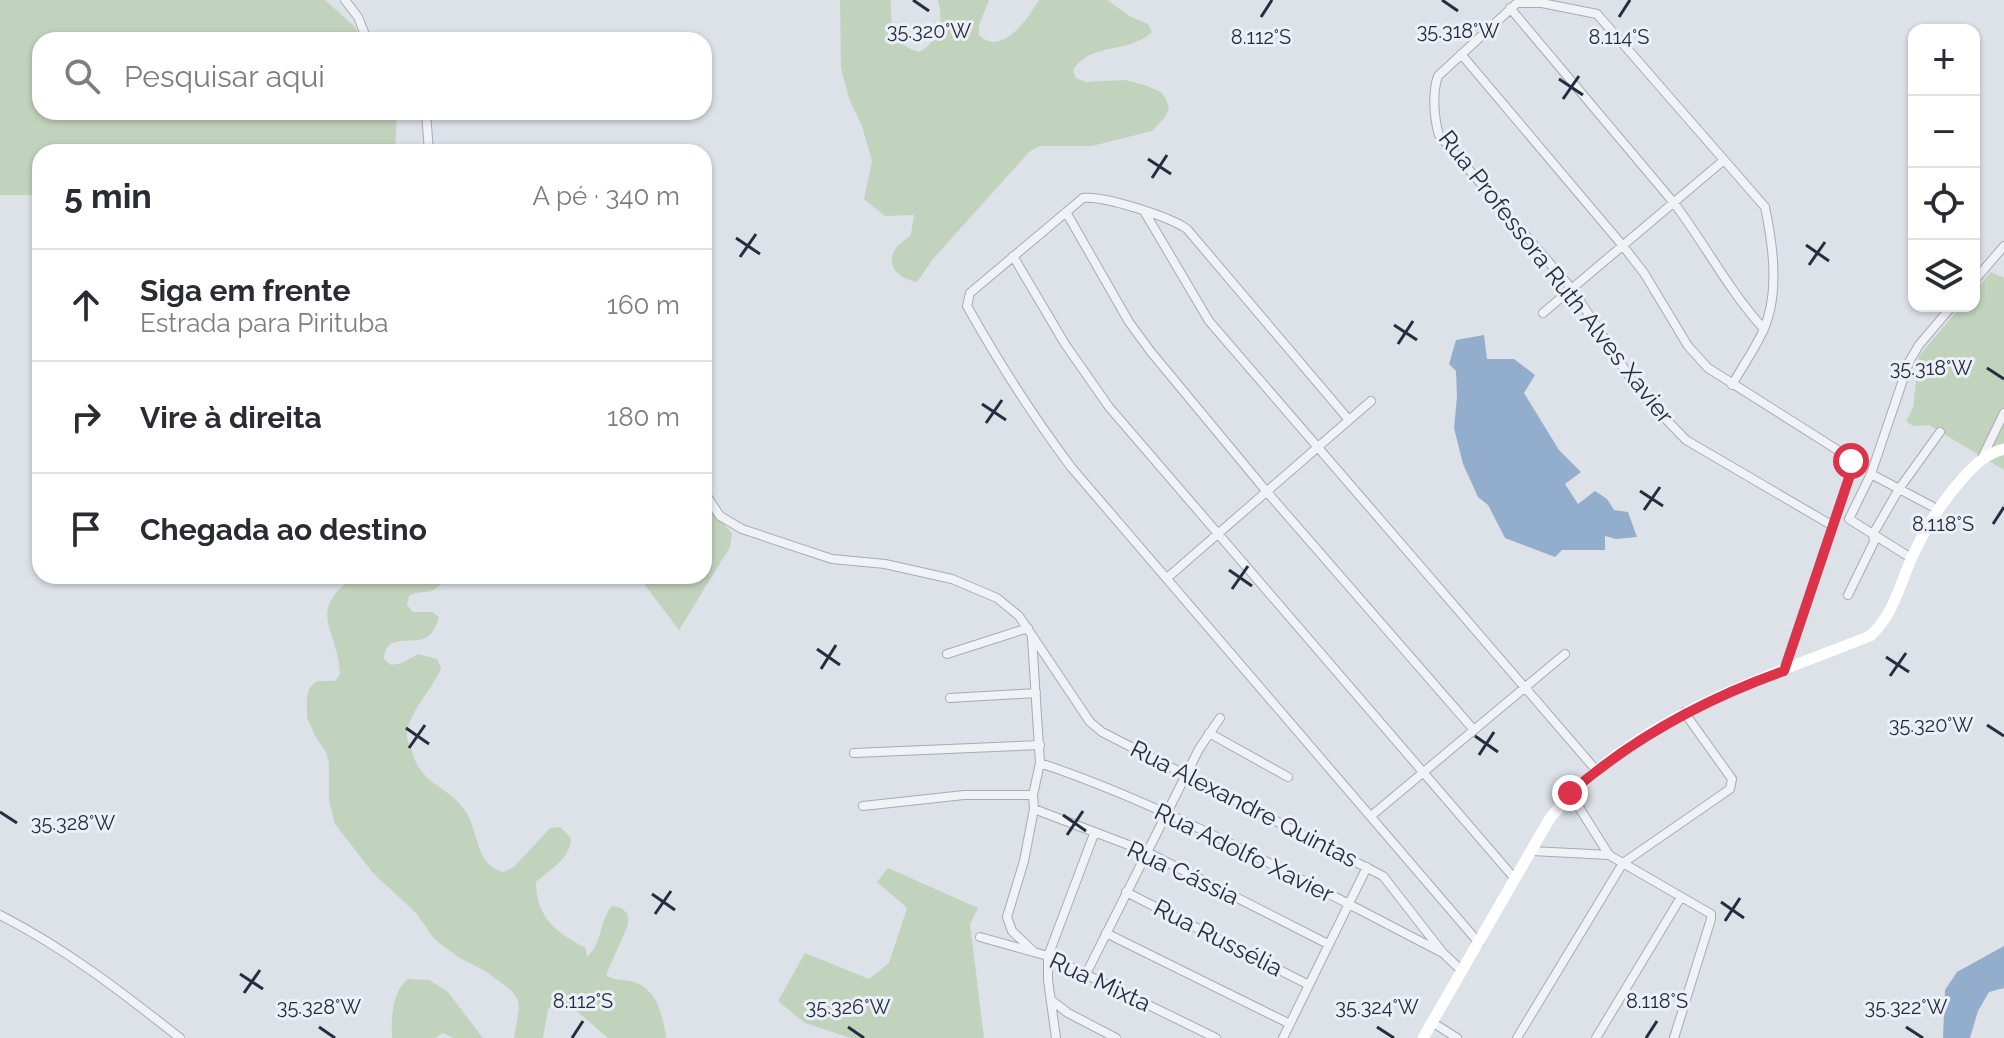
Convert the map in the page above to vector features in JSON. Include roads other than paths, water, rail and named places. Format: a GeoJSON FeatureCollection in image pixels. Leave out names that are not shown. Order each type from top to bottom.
{"type":"FeatureCollection","features":[{"type":"Feature","properties":{"kind":"main road"},"geometry":{"type":"LineString","coordinates":[[1423,1038],[1550,818],[1570,793],[1596,770],[1684,712],[1736,688],[1870,636],[1894,603],[1911,558],[1937,509],[1982,459],[1993,451],[2004,449]]}},
{"type":"Feature","properties":{"kind":"street"},"geometry":{"type":"LineString","coordinates":[[345,0],[358,17],[364,32]]}},
{"type":"Feature","properties":{"kind":"street"},"geometry":{"type":"LineString","coordinates":[[1732,385],[1764,329],[1773,291],[1770,231],[1765,207],[1597,14],[1542,3],[1517,3],[1461,54],[1644,273],[1697,358],[1732,385],[1847,456],[1852,469],[1784,671]]}},
{"type":"Feature","properties":{"kind":"street"},"geometry":{"type":"LineString","coordinates":[[1510,8],[1674,203],[1737,298],[1764,329]]}},
{"type":"Feature","properties":{"kind":"street","name":"Rua Professora Ruth Alves Xavier"},"geometry":{"type":"LineString","coordinates":[[1461,54],[1442,71],[1436,83],[1436,124],[1444,143],[1572,289],[1635,385],[1686,440],[1833,526]]}},
{"type":"Feature","properties":{"kind":"street"},"geometry":{"type":"LineString","coordinates":[[427,120],[428,144]]}},
{"type":"Feature","properties":{"kind":"street"},"geometry":{"type":"LineString","coordinates":[[1543,313],[1724,160]]}},
{"type":"Feature","properties":{"kind":"street"},"geometry":{"type":"LineString","coordinates":[[1349,420],[1187,229],[1144,211],[1091,197],[1083,198],[970,293],[967,306],[1028,409],[1071,467],[1479,943]]}},
{"type":"Feature","properties":{"kind":"street"},"geometry":{"type":"LineString","coordinates":[[1144,211],[1209,321],[1596,770]]}},
{"type":"Feature","properties":{"kind":"street"},"geometry":{"type":"LineString","coordinates":[[1066,212],[1129,322],[1267,492],[1474,730]]}},
{"type":"Feature","properties":{"kind":"street"},"geometry":{"type":"LineString","coordinates":[[1980,274],[2004,246]]}},
{"type":"Feature","properties":{"kind":"street"},"geometry":{"type":"LineString","coordinates":[[1013,256],[1065,344],[1109,407],[1515,879]]}},
{"type":"Feature","properties":{"kind":"street"},"geometry":{"type":"LineString","coordinates":[[1911,558],[1849,519],[1871,474],[1909,362],[1947,312]]}},
{"type":"Feature","properties":{"kind":"street"},"geometry":{"type":"LineString","coordinates":[[1167,578],[1371,401]]}},
{"type":"Feature","properties":{"kind":"street"},"geometry":{"type":"LineString","coordinates":[[1982,459],[2004,413]]}},
{"type":"Feature","properties":{"kind":"street"},"geometry":{"type":"LineString","coordinates":[[1848,595],[1870,552],[1873,534],[1899,489],[1940,432]]}},
{"type":"Feature","properties":{"kind":"street"},"geometry":{"type":"LineString","coordinates":[[1871,474],[1937,509]]}},
{"type":"Feature","properties":{"kind":"street","name":"Rua Alexandre Quintas"},"geometry":{"type":"LineString","coordinates":[[712,504],[720,516],[742,529],[832,559],[885,564],[952,579],[1008,605],[1030,631],[1090,722],[1102,732],[1367,867],[1390,882],[1443,953],[1462,971]]}},
{"type":"Feature","properties":{"kind":"street"},"geometry":{"type":"LineString","coordinates":[[947,654],[1030,631],[1040,763],[1024,861],[1007,917],[1012,931],[1034,952]]}},
{"type":"Feature","properties":{"kind":"street"},"geometry":{"type":"LineString","coordinates":[[1371,816],[1565,654]]}},
{"type":"Feature","properties":{"kind":"street"},"geometry":{"type":"LineString","coordinates":[[950,698],[1036,693]]}},
{"type":"Feature","properties":{"kind":"street"},"geometry":{"type":"LineString","coordinates":[[1517,1038],[1623,863],[1730,789],[1732,779],[1684,712]]}},
{"type":"Feature","properties":{"kind":"street"},"geometry":{"type":"LineString","coordinates":[[1086,974],[1166,814],[1220,718]]}},
{"type":"Feature","properties":{"kind":"street"},"geometry":{"type":"LineString","coordinates":[[1209,733],[1288,777]]}},
{"type":"Feature","properties":{"kind":"street"},"geometry":{"type":"LineString","coordinates":[[854,753],[1040,745]]}},
{"type":"Feature","properties":{"kind":"street","name":"Rua Adolfo Xavier"},"geometry":{"type":"LineString","coordinates":[[1040,763],[1090,780],[1166,814],[1443,953]]}},
{"type":"Feature","properties":{"kind":"street"},"geometry":{"type":"LineString","coordinates":[[1570,793],[1609,855]]}},
{"type":"Feature","properties":{"kind":"street"},"geometry":{"type":"LineString","coordinates":[[863,806],[964,795],[1033,795]]}},
{"type":"Feature","properties":{"kind":"street","name":"Rua Cássia"},"geometry":{"type":"LineString","coordinates":[[1034,809],[1147,852],[1328,944]]}},
{"type":"Feature","properties":{"kind":"street"},"geometry":{"type":"LineString","coordinates":[[1056,1038],[1048,956],[1094,834]]}},
{"type":"Feature","properties":{"kind":"street"},"geometry":{"type":"LineString","coordinates":[[1532,851],[1609,855],[1707,911],[1711,919],[1674,1038]]}},
{"type":"Feature","properties":{"kind":"street"},"geometry":{"type":"LineString","coordinates":[[1283,1038],[1367,867]]}},
{"type":"Feature","properties":{"kind":"street","name":"Rua Russélia"},"geometry":{"type":"LineString","coordinates":[[1126,892],[1309,985]]}},
{"type":"Feature","properties":{"kind":"street"},"geometry":{"type":"LineString","coordinates":[[1596,1038],[1681,897]]}},
{"type":"Feature","properties":{"kind":"street"},"geometry":{"type":"LineString","coordinates":[[0,915],[66,954],[180,1038]]}},
{"type":"Feature","properties":{"kind":"street"},"geometry":{"type":"LineString","coordinates":[[1106,933],[1290,1024]]}},
{"type":"Feature","properties":{"kind":"street","name":"Rua Mixta"},"geometry":{"type":"LineString","coordinates":[[980,937],[1048,956],[1216,1038]]}},
{"type":"Feature","properties":{"kind":"street"},"geometry":{"type":"LineString","coordinates":[[1051,999],[1068,1013],[1116,1038]]}},
{"type":"Feature","properties":{"kind":"street"},"geometry":{"type":"LineString","coordinates":[[1432,1022],[1457,1038]]}},
{"type":"Feature","properties":{"kind":"water"},"geometry":{"type":"Polygon","coordinates":[[[1484,335],[1487,359],[1514,359],[1535,375],[1524,393],[1559,450],[1581,472],[1565,484],[1578,504],[1595,491],[1607,499],[1614,510],[1628,512],[1637,537],[1616,539],[1605,536],[1605,550],[1562,550],[1555,557],[1505,538],[1488,505],[1478,497],[1463,464],[1454,428],[1456,371],[1449,364],[1456,340],[1484,335]]]}},
{"type":"Feature","properties":{"kind":"water"},"geometry":{"type":"Polygon","coordinates":[[[2004,946],[2004,988],[1989,992],[1978,1011],[1970,1038],[1943,1038],[1945,990],[1957,972],[2004,946]]]}}]}
